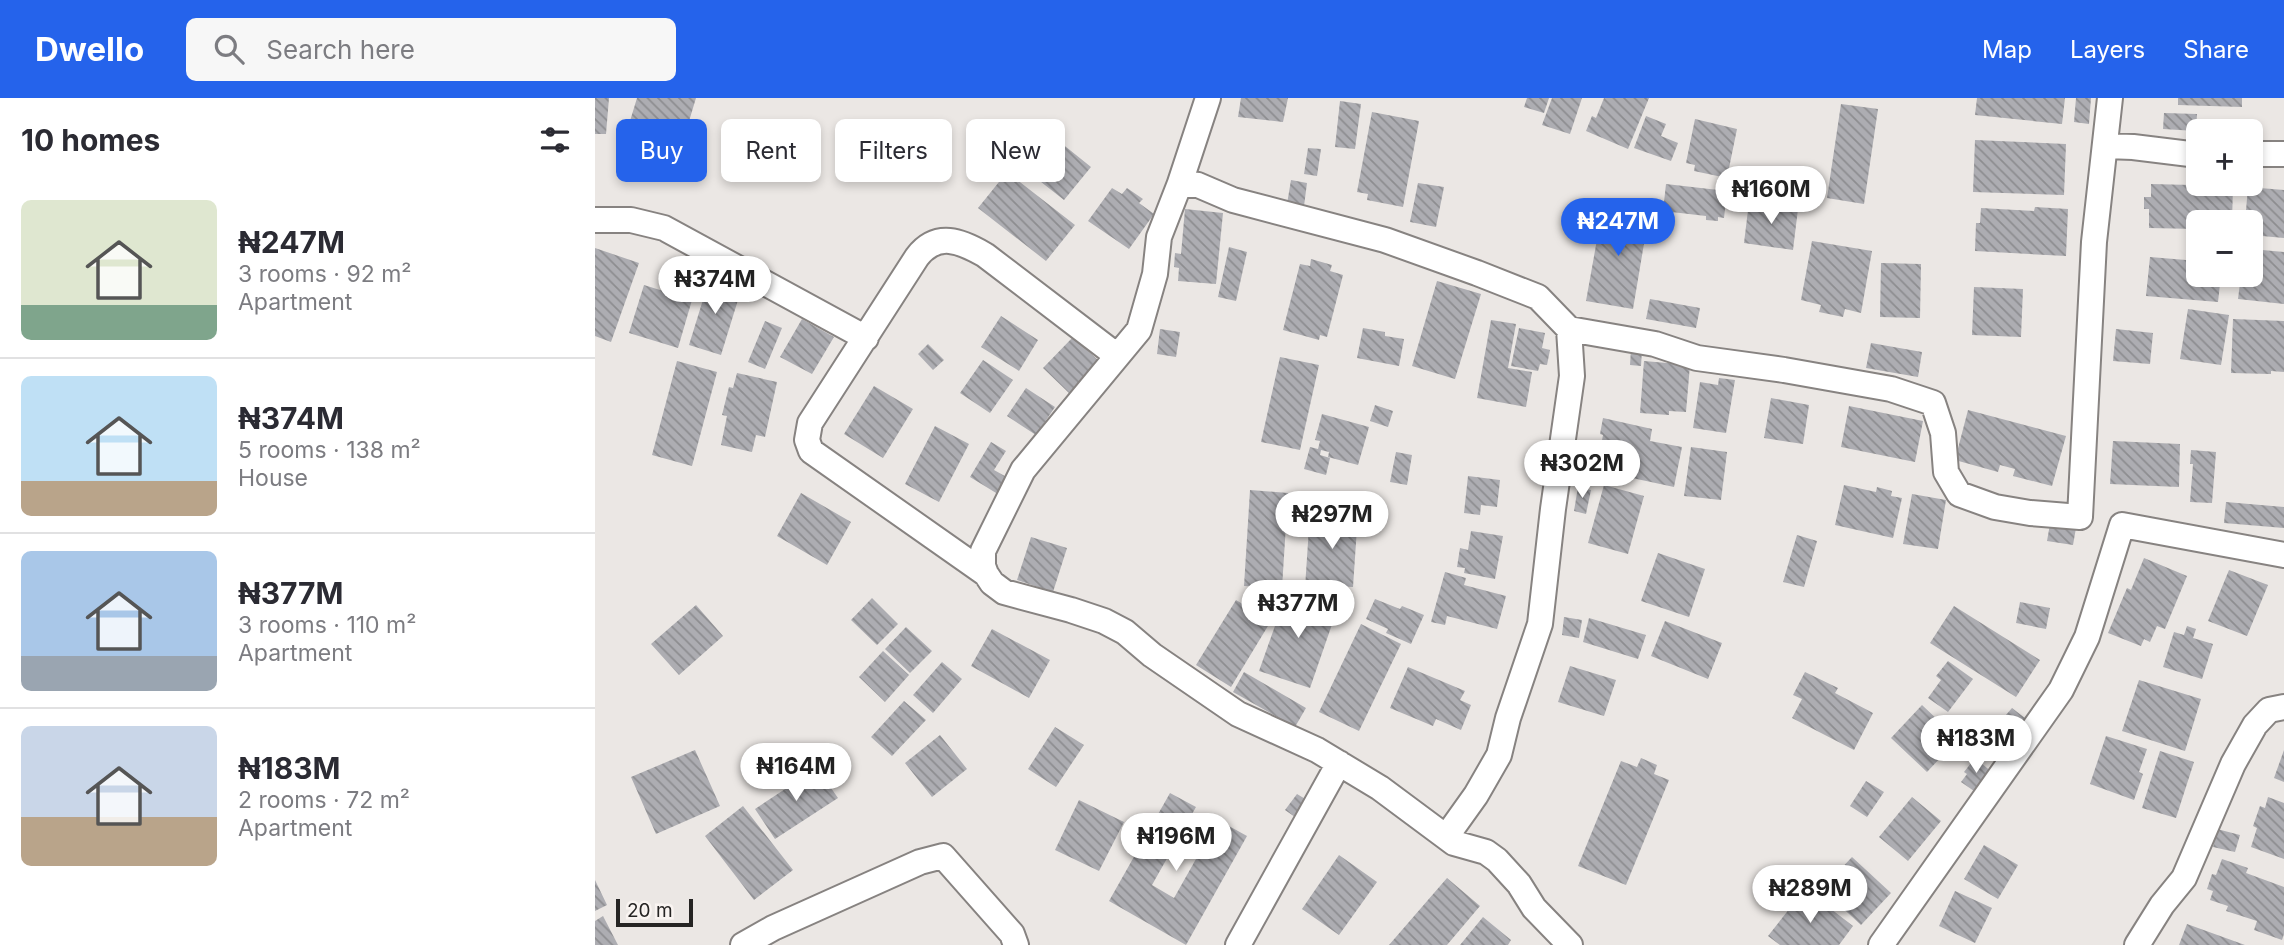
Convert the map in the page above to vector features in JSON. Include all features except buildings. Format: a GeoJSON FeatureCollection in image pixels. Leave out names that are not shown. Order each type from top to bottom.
{"type":"FeatureCollection","features":[{"type":"Feature","properties":{"kind":"street"},"geometry":{"type":"LineString","coordinates":[[986,575],[983,551],[1023,470],[1139,330],[1156,274],[1159,237],[1208,98]]}},
{"type":"Feature","properties":{"kind":"street"},"geometry":{"type":"LineString","coordinates":[[1180,183],[1198,185],[1233,200],[1385,240],[1477,273],[1538,297],[1569,329],[1655,344],[1697,358],[1891,389],[1933,403],[1943,433],[1946,472],[1959,494],[1995,507],[2080,517],[2094,242],[2110,98]]}},
{"type":"Feature","properties":{"kind":"street"},"geometry":{"type":"LineString","coordinates":[[2105,146],[2186,154]]}},
{"type":"Feature","properties":{"kind":"street"},"geometry":{"type":"LineString","coordinates":[[2263,154],[2284,154]]}},
{"type":"Feature","properties":{"kind":"street"},"geometry":{"type":"LineString","coordinates":[[595,220],[631,220],[664,228],[866,338]]}},
{"type":"Feature","properties":{"kind":"street"},"geometry":{"type":"LineString","coordinates":[[1116,355],[985,256],[966,244],[947,241],[924,248],[810,424],[807,440],[811,451],[986,575],[1004,592],[1071,610],[1125,632],[1152,655],[1238,714],[1317,750],[1380,788],[1446,837],[1464,847],[1486,852],[1497,860],[1560,942]]}},
{"type":"Feature","properties":{"kind":"street"},"geometry":{"type":"LineString","coordinates":[[1446,837],[1499,755],[1508,718],[1540,624],[1572,376],[1569,329]]}},
{"type":"Feature","properties":{"kind":"street"},"geometry":{"type":"LineString","coordinates":[[1881,945],[2061,690],[2087,637],[2122,525],[2284,555]]}},
{"type":"Feature","properties":{"kind":"street"},"geometry":{"type":"LineString","coordinates":[[2137,945],[2162,905],[2184,878],[2233,764],[2255,724],[2269,710],[2284,707]]}},
{"type":"Feature","properties":{"kind":"street"},"geometry":{"type":"LineString","coordinates":[[1238,945],[1339,763]]}},
{"type":"Feature","properties":{"kind":"street"},"geometry":{"type":"LineString","coordinates":[[743,945],[773,928],[921,862],[943,856],[1012,934],[1016,945]]}}]}
